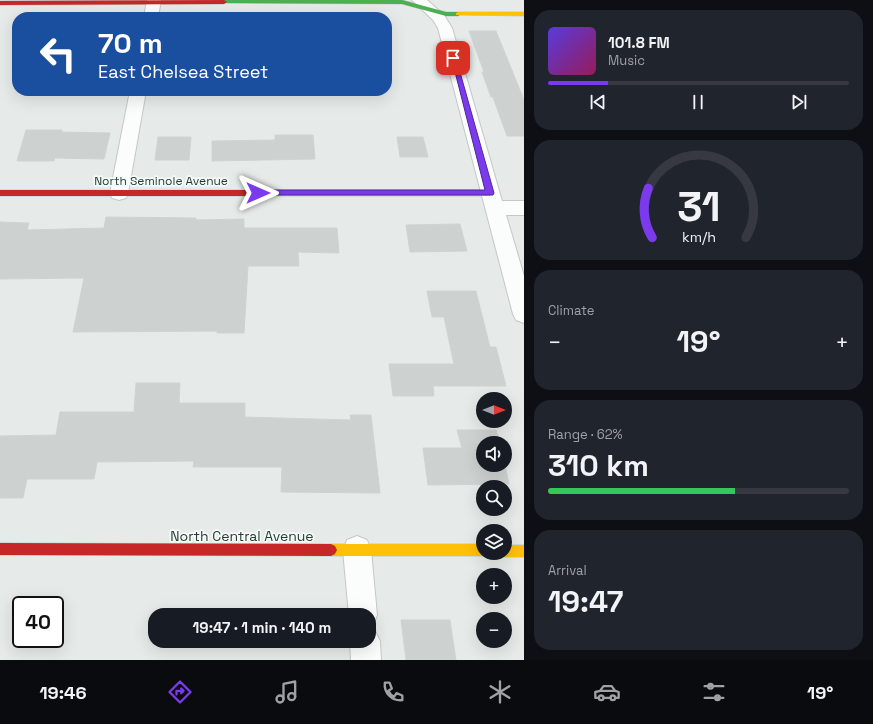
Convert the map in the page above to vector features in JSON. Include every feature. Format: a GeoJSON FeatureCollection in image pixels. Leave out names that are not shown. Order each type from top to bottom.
{"type":"FeatureCollection","features":[{"type":"Feature","properties":{"kind":"street"},"geometry":{"type":"LineString","coordinates":[[0,3],[153,7],[402,2],[424,4],[446,14],[524,14]]}},
{"type":"Feature","properties":{"kind":"street"},"geometry":{"type":"LineString","coordinates":[[424,4],[439,18],[445,28],[524,314]]}},
{"type":"Feature","properties":{"kind":"street"},"geometry":{"type":"LineString","coordinates":[[119,193],[137,96]]}},
{"type":"Feature","properties":{"kind":"street","name":"North Seminole Avenue"},"geometry":{"type":"LineString","coordinates":[[0,193],[119,193],[492,200]]}},
{"type":"Feature","properties":{"kind":"street"},"geometry":{"type":"LineString","coordinates":[[492,200],[524,208]]}},
{"type":"Feature","properties":{"kind":"street","name":"North Central Avenue"},"geometry":{"type":"LineString","coordinates":[[0,549],[476,550]]}},
{"type":"Feature","properties":{"kind":"street"},"geometry":{"type":"LineString","coordinates":[[357,550],[362,608]]}},
{"type":"Feature","properties":{"kind":"street"},"geometry":{"type":"LineString","coordinates":[[512,551],[524,551]]}},
{"type":"Feature","properties":{"kind":"street"},"geometry":{"type":"LineString","coordinates":[[365,648],[366,660]]}},
{"type":"Feature","properties":{"kind":"building"},"geometry":{"type":"Polygon","coordinates":[[[469,31],[496,31],[524,100],[524,136],[507,136],[493,97],[491,97],[482,72],[484,72],[469,31]]]}},
{"type":"Feature","properties":{"kind":"building"},"geometry":{"type":"Polygon","coordinates":[[[26,130],[62,130],[61,132],[110,133],[104,159],[55,158],[54,161],[17,161],[26,130]]]}},
{"type":"Feature","properties":{"kind":"building"},"geometry":{"type":"Polygon","coordinates":[[[275,135],[313,135],[315,159],[212,161],[212,141],[275,140],[275,135]]]}},
{"type":"Feature","properties":{"kind":"building"},"geometry":{"type":"Polygon","coordinates":[[[158,137],[191,137],[189,160],[155,160],[158,137]]]}},
{"type":"Feature","properties":{"kind":"building"},"geometry":{"type":"Polygon","coordinates":[[[397,137],[423,137],[428,157],[400,157],[397,137]]]}},
{"type":"Feature","properties":{"kind":"building"},"geometry":{"type":"Polygon","coordinates":[[[106,217],[196,218],[196,220],[244,219],[244,228],[337,228],[339,253],[298,252],[299,266],[248,266],[244,333],[217,333],[217,331],[73,332],[84,278],[0,279],[0,222],[29,223],[27,230],[104,228],[106,217]]]}},
{"type":"Feature","properties":{"kind":"building"},"geometry":{"type":"Polygon","coordinates":[[[460,224],[467,251],[410,252],[406,225],[460,224]]]}},
{"type":"Feature","properties":{"kind":"building"},"geometry":{"type":"Polygon","coordinates":[[[427,291],[476,291],[490,347],[496,347],[506,386],[433,386],[434,396],[393,396],[389,364],[454,364],[444,317],[432,317],[427,291]]]}},
{"type":"Feature","properties":{"kind":"building"},"geometry":{"type":"Polygon","coordinates":[[[136,383],[180,383],[179,403],[245,403],[245,417],[351,420],[350,415],[371,415],[380,493],[281,492],[282,467],[193,467],[194,461],[97,462],[94,479],[27,479],[23,498],[0,498],[0,436],[56,435],[60,412],[134,412],[136,383]]]}},
{"type":"Feature","properties":{"kind":"building"},"geometry":{"type":"Polygon","coordinates":[[[457,430],[496,430],[498,436],[476,436],[476,472],[506,472],[508,480],[476,480],[476,484],[428,485],[423,448],[462,448],[457,430]]]}},
{"type":"Feature","properties":{"kind":"building"},"geometry":{"type":"Polygon","coordinates":[[[401,620],[450,620],[456,660],[406,660],[401,620]]]}},
{"type":"Feature","properties":{"kind":"traffic: fast"},"geometry":{"type":"LineString","coordinates":[[224,2],[402,2],[446,14],[458,14]]}},
{"type":"Feature","properties":{"kind":"traffic: slow"},"geometry":{"type":"LineString","coordinates":[[458,14],[524,14]]}},
{"type":"Feature","properties":{"kind":"traffic: slow"},"geometry":{"type":"LineString","coordinates":[[253,193],[490,193]]}},
{"type":"Feature","properties":{"kind":"traffic: slow"},"geometry":{"type":"LineString","coordinates":[[331,550],[476,550]]}},
{"type":"Feature","properties":{"kind":"traffic: slow"},"geometry":{"type":"LineString","coordinates":[[512,551],[524,551]]}},
{"type":"Feature","properties":{"kind":"traffic: jam"},"geometry":{"type":"LineString","coordinates":[[0,3],[224,2]]}},
{"type":"Feature","properties":{"kind":"traffic: jam"},"geometry":{"type":"LineString","coordinates":[[0,193],[253,193]]}},
{"type":"Feature","properties":{"kind":"traffic: jam"},"geometry":{"type":"LineString","coordinates":[[0,549],[331,550]]}},
{"type":"Feature","properties":{"kind":"route"},"geometry":{"type":"LineString","coordinates":[[258,193],[490,193],[453,58]]}}]}
